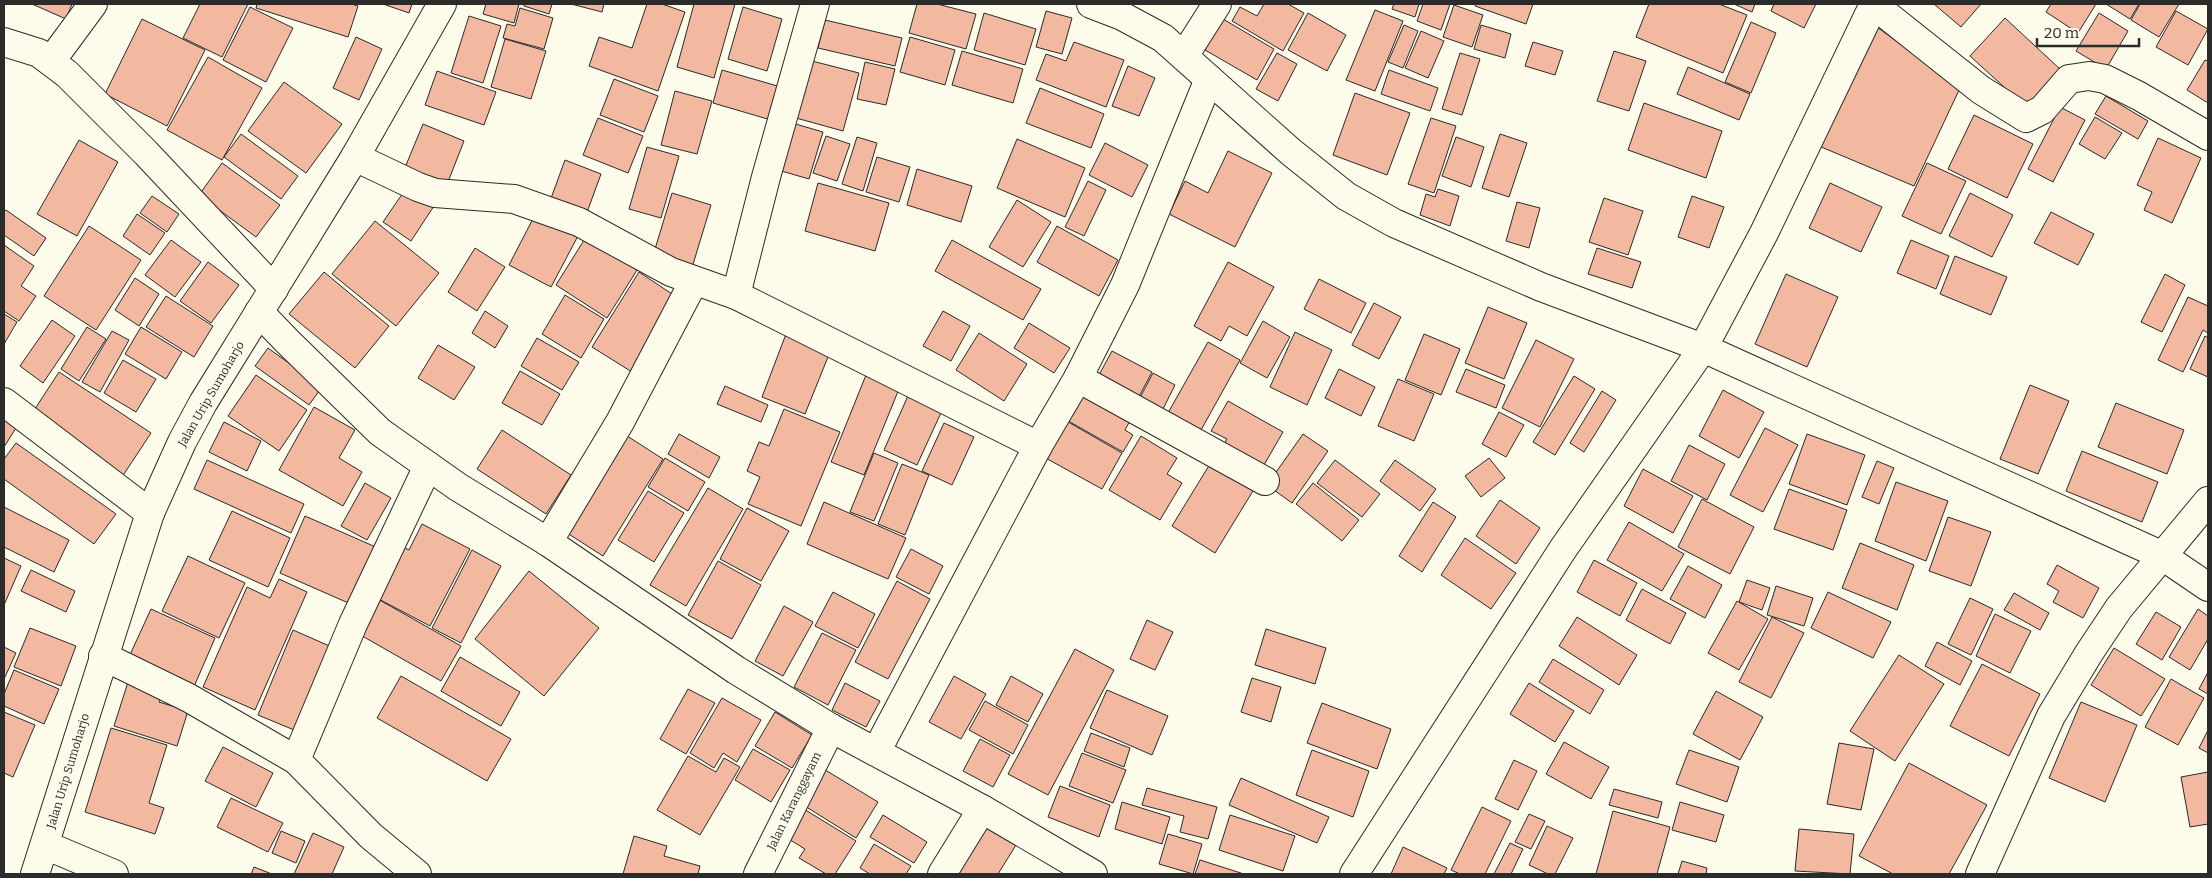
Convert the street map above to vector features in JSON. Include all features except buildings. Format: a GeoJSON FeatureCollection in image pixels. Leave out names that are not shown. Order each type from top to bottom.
{"type":"FeatureCollection","features":[{"type":"Feature","properties":{"kind":"street"},"geometry":{"type":"LineString","coordinates":[[51,62],[94,4]]}},
{"type":"Feature","properties":{"kind":"street","name":"Jalan Urip Sumoharjo"},"geometry":{"type":"LineString","coordinates":[[35,874],[150,513],[182,442],[202,403],[355,157],[442,4]]}},
{"type":"Feature","properties":{"kind":"street"},"geometry":{"type":"LineString","coordinates":[[736,295],[766,177],[815,4]]}},
{"type":"Feature","properties":{"kind":"street"},"geometry":{"type":"LineString","coordinates":[[1091,4],[1122,16],[1163,38],[1291,152],[1346,196],[1394,223],[1540,287],[1703,348],[2161,555],[2208,587]]}},
{"type":"Feature","properties":{"kind":"street"},"geometry":{"type":"LineString","coordinates":[[1184,56],[1218,4]]}},
{"type":"Feature","properties":{"kind":"street"},"geometry":{"type":"LineString","coordinates":[[1354,874],[1563,549],[1703,348],[1764,233],[1874,4],[1981,90],[2026,118],[2042,110],[2069,79],[2088,76],[2105,79],[2130,91],[2208,136]]}},
{"type":"Feature","properties":{"kind":"street"},"geometry":{"type":"LineString","coordinates":[[4,42],[39,53],[67,74],[146,153],[274,289]]}},
{"type":"Feature","properties":{"kind":"street"},"geometry":{"type":"LineString","coordinates":[[876,752],[1038,446],[1078,378],[1125,285],[1209,79]]}},
{"type":"Feature","properties":{"kind":"street"},"geometry":{"type":"LineString","coordinates":[[355,157],[418,187],[435,193],[514,198],[579,222],[618,245],[671,272],[736,295],[1038,446]]}},
{"type":"Feature","properties":{"kind":"street"},"geometry":{"type":"LineString","coordinates":[[548,542],[620,422],[694,281]]}},
{"type":"Feature","properties":{"kind":"street"},"geometry":{"type":"LineString","coordinates":[[259,312],[380,432],[428,466],[548,542],[736,670],[830,728],[982,809],[1093,874]]}},
{"type":"Feature","properties":{"kind":"street"},"geometry":{"type":"LineString","coordinates":[[1078,378],[1265,481]]}},
{"type":"Feature","properties":{"kind":"street"},"geometry":{"type":"LineString","coordinates":[[4,402],[150,513]]}},
{"type":"Feature","properties":{"kind":"street"},"geometry":{"type":"LineString","coordinates":[[296,760],[353,624],[428,466]]}},
{"type":"Feature","properties":{"kind":"street"},"geometry":{"type":"LineString","coordinates":[[1980,874],[2050,716],[2119,608],[2161,555],[2208,501]]}},
{"type":"Feature","properties":{"kind":"street"},"geometry":{"type":"LineString","coordinates":[[103,656],[189,698],[296,760],[371,836],[417,874]]}},
{"type":"Feature","properties":{"kind":"street","name":"Jalan Karanggayam"},"geometry":{"type":"LineString","coordinates":[[758,874],[830,728]]}},
{"type":"Feature","properties":{"kind":"street"},"geometry":{"type":"LineString","coordinates":[[942,874],[982,809]]}},
{"type":"Feature","properties":{"kind":"street"},"geometry":{"type":"LineString","coordinates":[[45,845],[114,874]]}}]}
